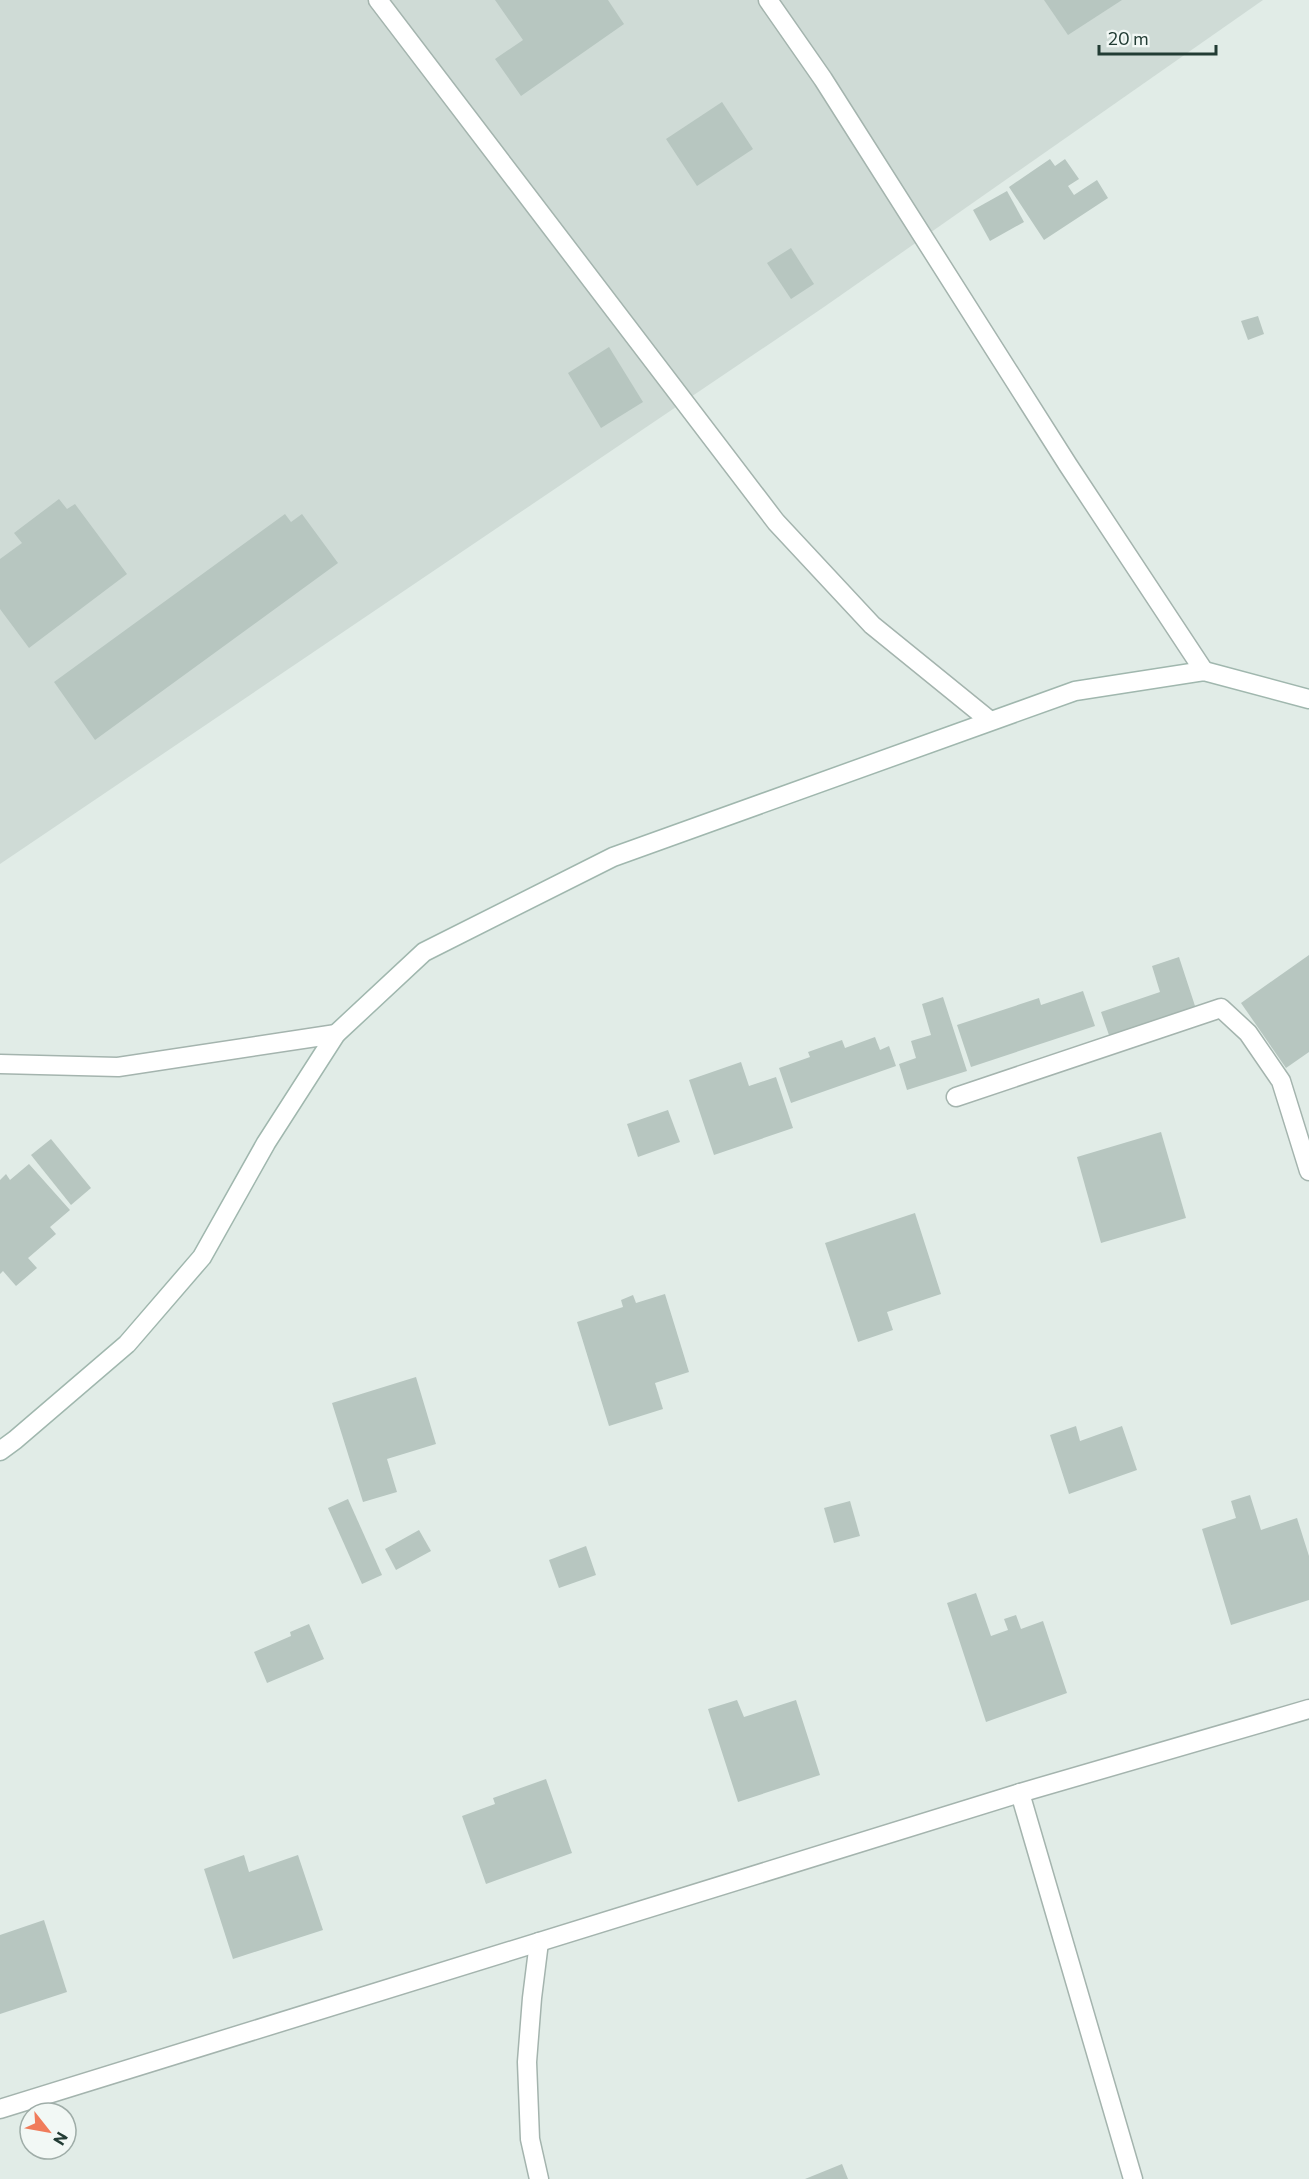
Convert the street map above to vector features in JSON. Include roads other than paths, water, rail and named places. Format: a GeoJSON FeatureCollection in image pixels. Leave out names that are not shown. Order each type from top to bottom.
{"type":"FeatureCollection","features":[{"type":"Feature","properties":{"kind":"street"},"geometry":{"type":"LineString","coordinates":[[378,0],[776,522],[872,625],[989,720]]}},
{"type":"Feature","properties":{"kind":"street"},"geometry":{"type":"LineString","coordinates":[[768,0],[823,79],[1068,465],[1204,671]]}},
{"type":"Feature","properties":{"kind":"street"},"geometry":{"type":"LineString","coordinates":[[0,1451],[127,1344],[202,1257],[266,1143],[336,1034],[424,952],[613,857],[1075,691],[1204,671],[1309,699]]}},
{"type":"Feature","properties":{"kind":"street"},"geometry":{"type":"LineString","coordinates":[[956,1097],[1221,1008],[1248,1033],[1281,1081],[1309,1171]]}},
{"type":"Feature","properties":{"kind":"street"},"geometry":{"type":"LineString","coordinates":[[0,1064],[118,1067],[336,1034]]}},
{"type":"Feature","properties":{"kind":"street"},"geometry":{"type":"LineString","coordinates":[[0,2109],[1020,1793],[1309,1709]]}},
{"type":"Feature","properties":{"kind":"street"},"geometry":{"type":"LineString","coordinates":[[1020,1793],[1133,2179]]}},
{"type":"Feature","properties":{"kind":"street"},"geometry":{"type":"LineString","coordinates":[[539,1942],[527,2062],[530,2139],[539,2179]]}}]}
